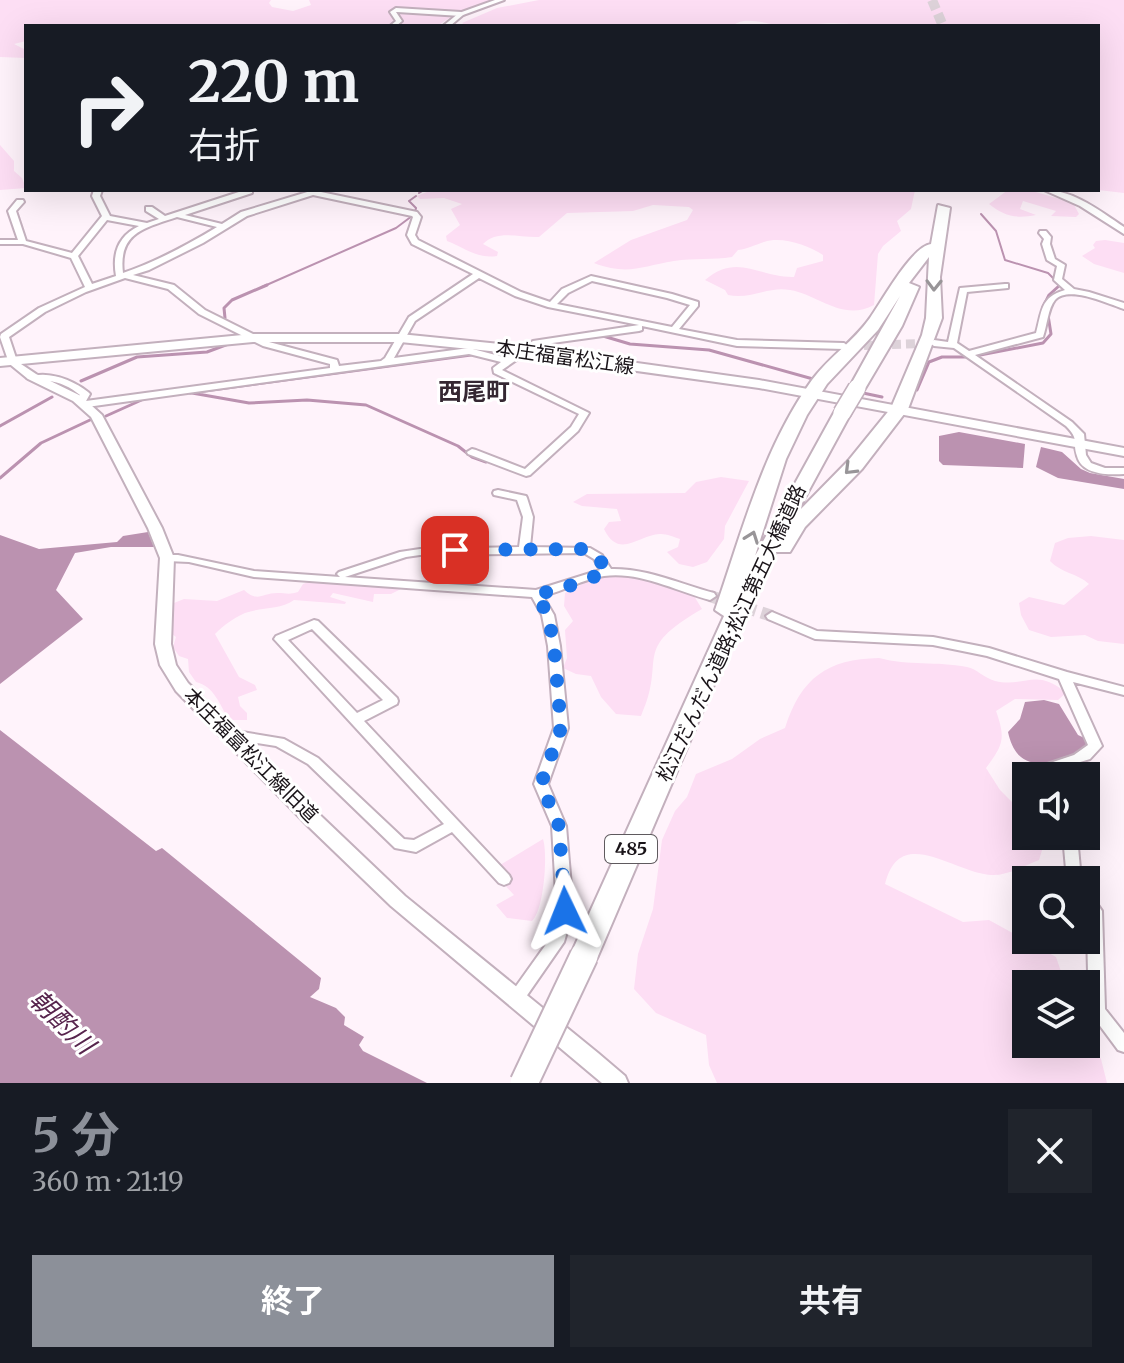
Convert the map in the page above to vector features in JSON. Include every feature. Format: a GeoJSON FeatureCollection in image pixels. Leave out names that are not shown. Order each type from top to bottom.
{"type":"FeatureCollection","features":[{"type":"Feature","properties":{"kind":"highway","name":"松江だんだん道路;松江第五大橋道路"},"geometry":{"type":"LineString","coordinates":[[524,1083],[753,580],[810,467],[894,326],[929,248],[947,192]]}},
{"type":"Feature","properties":{"kind":"highway"},"geometry":{"type":"LineString","coordinates":[[753,580],[778,555],[797,524],[855,465],[899,409],[922,360],[932,327],[933,277],[943,208]]}},
{"type":"Feature","properties":{"kind":"highway"},"geometry":{"type":"LineString","coordinates":[[677,742],[765,503],[777,459],[813,393],[841,357],[872,327],[929,248]]}},
{"type":"Feature","properties":{"kind":"main road","name":"本庄福富松江線"},"geometry":{"type":"LineString","coordinates":[[6,361],[253,338],[400,338],[523,351],[813,393],[1124,452]]}},
{"type":"Feature","properties":{"kind":"street"},"geometry":{"type":"LineString","coordinates":[[448,24],[461,14],[501,0]]}},
{"type":"Feature","properties":{"kind":"street"},"geometry":{"type":"LineString","coordinates":[[395,24],[399,21],[393,12],[396,10],[461,14]]}},
{"type":"Feature","properties":{"kind":"street"},"geometry":{"type":"LineString","coordinates":[[97,192],[96,196],[105,217]]}},
{"type":"Feature","properties":{"kind":"street"},"geometry":{"type":"LineString","coordinates":[[123,276],[117,263],[123,240],[133,230],[246,192]]}},
{"type":"Feature","properties":{"kind":"street"},"geometry":{"type":"LineString","coordinates":[[510,362],[469,351],[335,370],[294,380],[84,402],[32,378],[6,361],[4,336],[9,330],[89,287],[157,263],[244,214],[317,192],[414,214],[417,217],[411,232],[413,240],[525,297],[551,305],[647,327],[755,345],[844,346]]}},
{"type":"Feature","properties":{"kind":"street"},"geometry":{"type":"LineString","coordinates":[[1054,192],[1083,204],[1124,231]]}},
{"type":"Feature","properties":{"kind":"street"},"geometry":{"type":"LineString","coordinates":[[20,202],[12,211],[23,242]]}},
{"type":"Feature","properties":{"kind":"street"},"geometry":{"type":"LineString","coordinates":[[149,209],[164,219]]}},
{"type":"Feature","properties":{"kind":"street"},"geometry":{"type":"LineString","coordinates":[[177,215],[224,227]]}},
{"type":"Feature","properties":{"kind":"street"},"geometry":{"type":"LineString","coordinates":[[105,217],[144,226]]}},
{"type":"Feature","properties":{"kind":"street"},"geometry":{"type":"LineString","coordinates":[[74,256],[105,217]]}},
{"type":"Feature","properties":{"kind":"street"},"geometry":{"type":"LineString","coordinates":[[1043,233],[1048,239],[1046,244],[1051,260],[1061,265],[1058,280],[1070,290],[1124,306]]}},
{"type":"Feature","properties":{"kind":"street"},"geometry":{"type":"LineString","coordinates":[[0,242],[23,242],[74,256],[89,287]]}},
{"type":"Feature","properties":{"kind":"street"},"geometry":{"type":"LineString","coordinates":[[388,362],[417,315],[479,274]]}},
{"type":"Feature","properties":{"kind":"street"},"geometry":{"type":"LineString","coordinates":[[123,276],[171,287],[196,309],[253,338],[284,350],[334,362],[335,370]]}},
{"type":"Feature","properties":{"kind":"street"},"geometry":{"type":"LineString","coordinates":[[551,305],[565,291],[591,278],[619,286],[672,294],[695,304],[673,331]]}},
{"type":"Feature","properties":{"kind":"street"},"geometry":{"type":"LineString","coordinates":[[952,344],[963,290],[1005,286]]}},
{"type":"Feature","properties":{"kind":"street"},"geometry":{"type":"LineString","coordinates":[[969,354],[1040,335],[1050,300],[1070,290]]}},
{"type":"Feature","properties":{"kind":"street"},"geometry":{"type":"LineString","coordinates":[[472,452],[526,473],[575,429],[584,413],[497,371],[523,351],[544,341],[647,327]]}},
{"type":"Feature","properties":{"kind":"street"},"geometry":{"type":"LineString","coordinates":[[934,343],[952,344],[969,354],[1069,424],[1079,434],[1081,457],[1092,467],[1111,472],[1124,471]]}},
{"type":"Feature","properties":{"kind":"street","name":"本庄福富松江線旧道"},"geometry":{"type":"LineString","coordinates":[[84,402],[96,415],[155,528],[167,558],[162,634],[168,665],[182,687],[397,900],[617,1083]]}},
{"type":"Feature","properties":{"kind":"street"},"geometry":{"type":"LineString","coordinates":[[498,493],[522,498],[528,517],[524,551]]}},
{"type":"Feature","properties":{"kind":"street"},"geometry":{"type":"LineString","coordinates":[[343,574],[404,554],[476,549],[586,550],[598,557],[607,572]]}},
{"type":"Feature","properties":{"kind":"street"},"geometry":{"type":"LineString","coordinates":[[167,558],[182,557],[254,574],[536,594],[558,590],[607,572],[633,573],[710,596]]}},
{"type":"Feature","properties":{"kind":"street"},"geometry":{"type":"LineString","coordinates":[[515,999],[559,938],[565,911],[559,826],[541,784],[561,728],[554,646],[548,615],[536,594]]}},
{"type":"Feature","properties":{"kind":"street"},"geometry":{"type":"LineString","coordinates":[[772,616],[815,635],[933,641],[989,652],[1124,691]]}},
{"type":"Feature","properties":{"kind":"street"},"geometry":{"type":"LineString","coordinates":[[357,719],[392,701],[314,624],[280,639],[504,879]]}},
{"type":"Feature","properties":{"kind":"street"},"geometry":{"type":"LineString","coordinates":[[1063,762],[1085,756],[1095,746],[1064,676]]}},
{"type":"Feature","properties":{"kind":"street"},"geometry":{"type":"LineString","coordinates":[[230,735],[279,742],[313,761],[400,844],[416,846],[454,825]]}},
{"type":"Feature","properties":{"kind":"street"},"geometry":{"type":"LineString","coordinates":[[1095,954],[1097,1011],[1124,1045]]}},
{"type":"Feature","properties":{"kind":"shaded area"},"geometry":{"type":"Polygon","coordinates":[[[0,0],[271,0],[269,3],[272,7],[293,11],[311,5],[309,0],[493,0],[460,11],[440,24],[24,24],[24,42],[14,44],[24,49],[24,58],[0,57],[0,0]]]}},
{"type":"Feature","properties":{"kind":"shaded area"},"geometry":{"type":"Polygon","coordinates":[[[539,0],[1124,0],[1124,193],[1100,190],[1100,24],[773,24],[751,21],[736,24],[462,23],[497,8],[539,0]]]}},
{"type":"Feature","properties":{"kind":"shaded area"},"geometry":{"type":"Polygon","coordinates":[[[0,145],[14,161],[14,171],[22,178],[24,188],[0,190],[0,145]]]}},
{"type":"Feature","properties":{"kind":"shaded area"},"geometry":{"type":"Polygon","coordinates":[[[427,192],[915,192],[911,209],[897,221],[901,231],[878,254],[874,305],[852,311],[790,290],[728,295],[725,290],[705,280],[717,272],[738,267],[794,277],[797,268],[823,261],[823,255],[817,251],[786,241],[764,242],[738,250],[732,257],[681,260],[635,269],[616,269],[594,263],[631,240],[687,220],[693,210],[689,207],[653,205],[633,211],[567,213],[539,237],[502,235],[489,239],[483,244],[498,252],[497,256],[490,257],[447,241],[446,236],[460,225],[451,209],[462,204],[444,198],[420,199],[417,196],[427,192]]]}},
{"type":"Feature","properties":{"kind":"shaded area"},"geometry":{"type":"Polygon","coordinates":[[[1005,192],[1036,192],[1073,203],[1079,214],[1076,217],[1051,216],[1056,211],[1023,201],[1020,209],[1036,215],[1022,217],[1005,214],[989,204],[1005,192]]]}},
{"type":"Feature","properties":{"kind":"shaded area"},"geometry":{"type":"Polygon","coordinates":[[[1096,241],[1124,243],[1124,273],[1094,264],[1082,256],[1095,248],[1093,245],[1096,241]]]}},
{"type":"Feature","properties":{"kind":"shaded area"},"geometry":{"type":"Polygon","coordinates":[[[721,477],[749,481],[725,526],[724,539],[707,562],[693,567],[679,564],[667,552],[678,547],[680,539],[661,534],[631,543],[616,543],[604,529],[609,522],[621,521],[617,509],[582,506],[573,502],[587,494],[685,493],[696,482],[721,477]]]}},
{"type":"Feature","properties":{"kind":"shaded area"},"geometry":{"type":"Polygon","coordinates":[[[1091,536],[1124,540],[1124,644],[1098,641],[1085,635],[1051,637],[1029,630],[1021,615],[1019,603],[1029,597],[1064,605],[1089,584],[1050,561],[1055,543],[1068,538],[1091,536]]]}},
{"type":"Feature","properties":{"kind":"shaded area"},"geometry":{"type":"Polygon","coordinates":[[[628,575],[694,596],[702,609],[665,635],[658,646],[641,716],[616,714],[601,697],[591,676],[563,668],[567,658],[565,630],[573,621],[564,606],[565,593],[594,578],[628,575]]]}},
{"type":"Feature","properties":{"kind":"shaded area"},"geometry":{"type":"Polygon","coordinates":[[[314,580],[407,586],[391,594],[374,594],[373,602],[333,593],[330,597],[345,604],[294,600],[245,613],[225,625],[215,634],[239,677],[255,685],[257,690],[238,697],[240,706],[247,713],[247,720],[229,720],[212,692],[196,682],[189,672],[188,659],[179,656],[173,647],[176,637],[172,634],[169,605],[184,599],[217,601],[244,590],[257,597],[298,592],[303,584],[314,580]]]}},
{"type":"Feature","properties":{"kind":"shaded area"},"geometry":{"type":"Polygon","coordinates":[[[861,659],[967,667],[991,680],[1046,681],[1066,693],[1058,700],[1015,699],[996,711],[1001,741],[986,768],[1012,802],[1012,850],[1042,850],[1039,860],[1024,866],[1012,866],[1009,872],[991,875],[915,854],[902,857],[892,866],[885,884],[963,922],[989,920],[1012,933],[1012,954],[1051,954],[1056,957],[1061,970],[1012,970],[1012,1058],[1100,1058],[1107,1083],[717,1083],[709,1065],[706,1035],[656,1013],[634,989],[638,954],[653,909],[662,840],[675,811],[687,797],[696,774],[732,759],[760,739],[785,728],[799,696],[808,684],[831,667],[861,659]]]}},
{"type":"Feature","properties":{"kind":"shaded area"},"geometry":{"type":"Polygon","coordinates":[[[543,839],[544,882],[536,915],[532,921],[507,918],[496,905],[514,895],[500,880],[510,875],[500,865],[543,839]]]}},
{"type":"Feature","properties":{"kind":"water"},"geometry":{"type":"Polygon","coordinates":[[[959,432],[1025,444],[1023,468],[943,465],[939,461],[939,436],[959,432]]]}},
{"type":"Feature","properties":{"kind":"water"},"geometry":{"type":"Polygon","coordinates":[[[1041,447],[1062,452],[1090,473],[1124,479],[1124,489],[1058,478],[1036,467],[1041,447]]]}},
{"type":"Feature","properties":{"kind":"water"},"geometry":{"type":"Polygon","coordinates":[[[148,532],[154,547],[111,547],[75,553],[56,590],[83,619],[0,684],[0,535],[39,549],[117,542],[123,536],[148,532]]]}},
{"type":"Feature","properties":{"kind":"water"},"geometry":{"type":"Polygon","coordinates":[[[1044,700],[1059,704],[1078,735],[1091,741],[1086,752],[1049,762],[1028,761],[1020,756],[1008,732],[1020,719],[1025,702],[1044,700]]]}},
{"type":"Feature","properties":{"kind":"water","name":"朝酌川"},"geometry":{"type":"Polygon","coordinates":[[[0,730],[156,851],[162,848],[321,978],[319,989],[310,997],[336,1008],[345,1017],[344,1025],[364,1037],[359,1045],[363,1051],[427,1083],[0,1083],[0,730]]]}},
{"type":"Feature","properties":{"kind":"waterway"},"geometry":{"type":"LineString","coordinates":[[415,212],[416,208],[409,201],[416,196]]}},
{"type":"Feature","properties":{"kind":"waterway"},"geometry":{"type":"LineString","coordinates":[[981,214],[996,231],[1005,260],[1048,273],[1054,279]]}},
{"type":"Feature","properties":{"kind":"waterway"},"geometry":{"type":"LineString","coordinates":[[262,287],[396,228],[412,216]]}},
{"type":"Feature","properties":{"kind":"waterway"},"geometry":{"type":"LineString","coordinates":[[225,318],[224,308],[232,300],[267,285]]}},
{"type":"Feature","properties":{"kind":"waterway"},"geometry":{"type":"LineString","coordinates":[[1043,307],[1049,295],[1060,285]]}},
{"type":"Feature","properties":{"kind":"waterway"},"geometry":{"type":"LineString","coordinates":[[975,356],[1043,343],[1051,334],[1048,315]]}},
{"type":"Feature","properties":{"kind":"waterway"},"geometry":{"type":"LineString","coordinates":[[603,336],[630,344],[709,350],[813,379]]}},
{"type":"Feature","properties":{"kind":"waterway"},"geometry":{"type":"LineString","coordinates":[[81,381],[137,357],[207,352],[231,343]]}},
{"type":"Feature","properties":{"kind":"waterway"},"geometry":{"type":"LineString","coordinates":[[190,393],[471,355]]}},
{"type":"Feature","properties":{"kind":"waterway"},"geometry":{"type":"LineString","coordinates":[[917,390],[929,362],[942,357],[965,357]]}},
{"type":"Feature","properties":{"kind":"waterway"},"geometry":{"type":"LineString","coordinates":[[192,393],[249,403],[307,400],[366,405],[458,446],[472,457],[486,462]]}},
{"type":"Feature","properties":{"kind":"waterway"},"geometry":{"type":"LineString","coordinates":[[863,393],[882,397]]}},
{"type":"Feature","properties":{"kind":"waterway"},"geometry":{"type":"LineString","coordinates":[[0,426],[52,397]]}},
{"type":"Feature","properties":{"kind":"waterway"},"geometry":{"type":"LineString","coordinates":[[106,416],[146,398]]}},
{"type":"Feature","properties":{"kind":"waterway"},"geometry":{"type":"LineString","coordinates":[[0,478],[41,443],[90,420]]}},
{"type":"Feature","properties":{"kind":"tunnel"},"geometry":{"type":"LineString","coordinates":[[932,0],[942,24]]}},
{"type":"Feature","properties":{"kind":"tunnel"},"geometry":{"type":"LineString","coordinates":[[850,346],[933,343]]}},
{"type":"Feature","properties":{"kind":"tunnel"},"geometry":{"type":"LineString","coordinates":[[710,596],[772,616]]}},
{"type":"Feature","properties":{"kind":"district","name":"西尾町"},"geometry":{"type":"Point","coordinates":[474,392]}},
{"type":"Feature","properties":{"kind":"route"},"geometry":{"type":"LineString","coordinates":[[455,550],[535,552],[583,549],[598,557],[607,572],[558,590],[536,594],[548,615],[554,646],[561,728],[541,784],[559,826],[565,911]]}}]}
